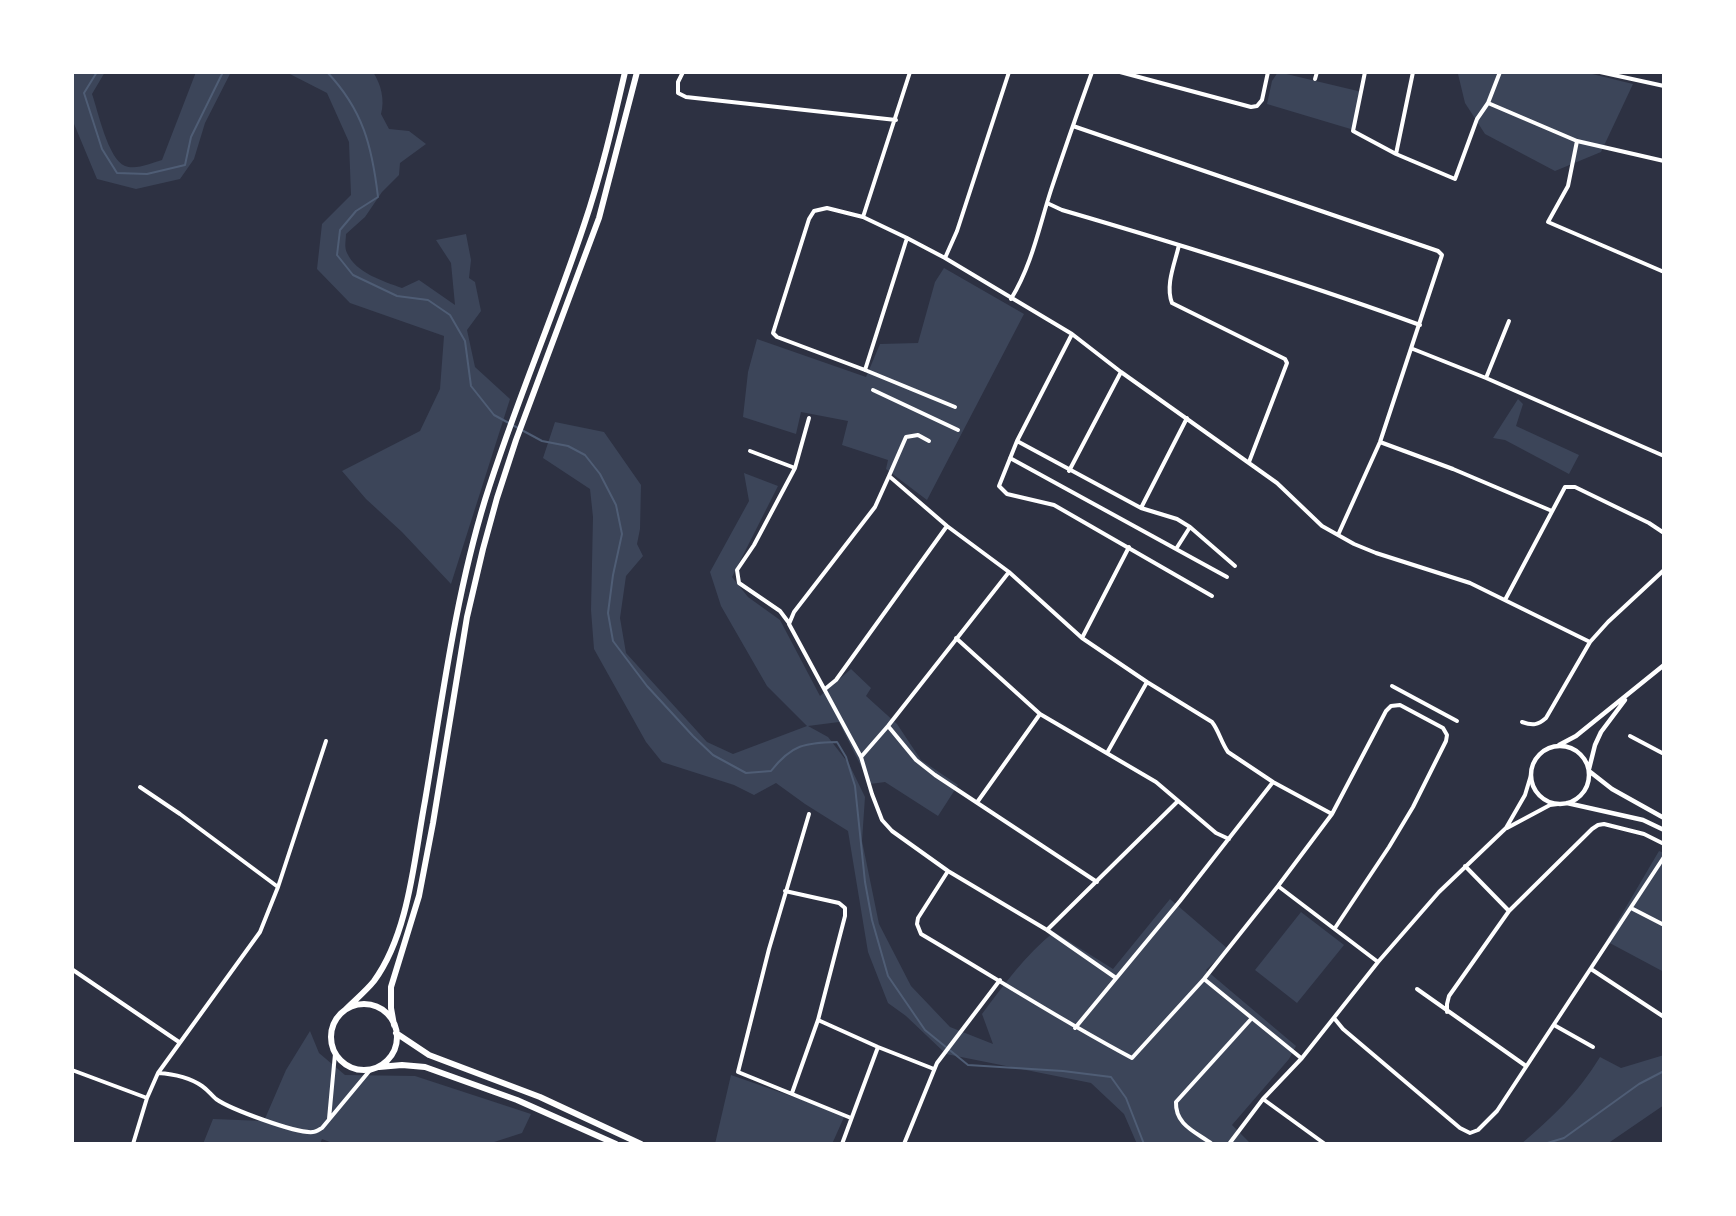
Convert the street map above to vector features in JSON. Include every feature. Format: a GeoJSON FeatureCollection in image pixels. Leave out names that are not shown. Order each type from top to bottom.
{"type":"FeatureCollection","features":[{"type":"Feature","properties":{"kind":"highway"},"geometry":{"type":"LineString","coordinates":[[625,72],[584,226],[515,410],[480,520],[461,593],[400,928],[374,981],[338,1016],[333,1025],[331,1045],[335,1054],[351,1068],[361,1070],[378,1066],[391,1056],[396,1041],[391,1008],[392,987],[419,896],[467,617],[497,498],[516,440],[599,218],[637,72]]}},
{"type":"Feature","properties":{"kind":"highway"},"geometry":{"type":"LineString","coordinates":[[346,1009],[364,1004],[374,1006],[382,1010],[394,1024]]}},
{"type":"Feature","properties":{"kind":"highway"},"geometry":{"type":"LineString","coordinates":[[396,1033],[429,1054],[540,1097],[641,1144]]}},
{"type":"Feature","properties":{"kind":"highway"},"geometry":{"type":"LineString","coordinates":[[378,1066],[425,1067],[517,1100],[616,1144]]}},
{"type":"Feature","properties":{"kind":"street"},"geometry":{"type":"LineString","coordinates":[[683,72],[678,82],[678,93],[687,97],[896,120]]}},
{"type":"Feature","properties":{"kind":"street"},"geometry":{"type":"LineString","coordinates":[[863,217],[910,72]]}},
{"type":"Feature","properties":{"kind":"street"},"geometry":{"type":"LineString","coordinates":[[945,258],[957,231],[1009,72]]}},
{"type":"Feature","properties":{"kind":"street"},"geometry":{"type":"LineString","coordinates":[[1011,299],[1020,285],[1034,248],[1092,72]]}},
{"type":"Feature","properties":{"kind":"street"},"geometry":{"type":"LineString","coordinates":[[1120,72],[1251,106],[1257,106],[1262,100],[1268,72]]}},
{"type":"Feature","properties":{"kind":"street"},"geometry":{"type":"LineString","coordinates":[[1315,79],[1317,72]]}},
{"type":"Feature","properties":{"kind":"street"},"geometry":{"type":"LineString","coordinates":[[1365,72],[1353,131],[1396,154],[1455,179],[1477,119],[1488,103],[1500,72]]}},
{"type":"Feature","properties":{"kind":"street"},"geometry":{"type":"LineString","coordinates":[[1396,154],[1413,72]]}},
{"type":"Feature","properties":{"kind":"street"},"geometry":{"type":"LineString","coordinates":[[1600,72],[1664,86]]}},
{"type":"Feature","properties":{"kind":"street"},"geometry":{"type":"LineString","coordinates":[[1488,103],[1577,141],[1664,161]]}},
{"type":"Feature","properties":{"kind":"street"},"geometry":{"type":"LineString","coordinates":[[1073,126],[1438,251],[1442,255],[1413,349],[1380,442],[1338,535]]}},
{"type":"Feature","properties":{"kind":"street"},"geometry":{"type":"LineString","coordinates":[[1577,141],[1568,186],[1548,222],[1664,272]]}},
{"type":"Feature","properties":{"kind":"street"},"geometry":{"type":"LineString","coordinates":[[1047,203],[1062,210],[1342,297],[1420,325]]}},
{"type":"Feature","properties":{"kind":"street"},"geometry":{"type":"LineString","coordinates":[[955,407],[866,370],[777,337],[773,333],[809,219],[814,211],[827,208],[863,217],[945,258],[1072,334],[1120,372],[1277,483],[1322,526],[1338,535],[1376,553],[1470,583],[1590,642]]}},
{"type":"Feature","properties":{"kind":"street"},"geometry":{"type":"LineString","coordinates":[[866,370],[907,238]]}},
{"type":"Feature","properties":{"kind":"street"},"geometry":{"type":"LineString","coordinates":[[1179,245],[1168,295],[1172,303],[1286,359],[1287,363],[1249,462]]}},
{"type":"Feature","properties":{"kind":"street"},"geometry":{"type":"LineString","coordinates":[[1486,378],[1509,321]]}},
{"type":"Feature","properties":{"kind":"street"},"geometry":{"type":"LineString","coordinates":[[1072,334],[1017,441],[999,486],[1007,494],[1054,505],[1212,596]]}},
{"type":"Feature","properties":{"kind":"street"},"geometry":{"type":"LineString","coordinates":[[1413,349],[1486,378],[1664,456]]}},
{"type":"Feature","properties":{"kind":"street"},"geometry":{"type":"LineString","coordinates":[[1069,471],[1120,372]]}},
{"type":"Feature","properties":{"kind":"street"},"geometry":{"type":"LineString","coordinates":[[873,390],[958,430]]}},
{"type":"Feature","properties":{"kind":"street"},"geometry":{"type":"LineString","coordinates":[[809,418],[795,468],[754,545],[737,570],[739,583],[780,611],[789,624],[861,757],[882,820],[892,831],[948,872],[1047,930],[1116,978]]}},
{"type":"Feature","properties":{"kind":"street"},"geometry":{"type":"LineString","coordinates":[[1142,508],[1188,418]]}},
{"type":"Feature","properties":{"kind":"street"},"geometry":{"type":"LineString","coordinates":[[789,624],[794,612],[875,507],[906,438],[918,435],[929,441]]}},
{"type":"Feature","properties":{"kind":"street"},"geometry":{"type":"LineString","coordinates":[[1017,441],[1069,471],[1142,508],[1177,519],[1190,527],[1235,566]]}},
{"type":"Feature","properties":{"kind":"street"},"geometry":{"type":"LineString","coordinates":[[1380,442],[1552,511]]}},
{"type":"Feature","properties":{"kind":"street"},"geometry":{"type":"LineString","coordinates":[[750,451],[795,468]]}},
{"type":"Feature","properties":{"kind":"street"},"geometry":{"type":"LineString","coordinates":[[1010,458],[1227,577]]}},
{"type":"Feature","properties":{"kind":"street"},"geometry":{"type":"LineString","coordinates":[[890,476],[947,526],[1009,572],[1082,638],[1212,722],[1228,752],[1273,782],[1332,814]]}},
{"type":"Feature","properties":{"kind":"street"},"geometry":{"type":"LineString","coordinates":[[1505,600],[1565,487],[1575,487],[1649,523],[1664,533]]}},
{"type":"Feature","properties":{"kind":"street"},"geometry":{"type":"LineString","coordinates":[[825,689],[836,680],[947,526]]}},
{"type":"Feature","properties":{"kind":"street"},"geometry":{"type":"LineString","coordinates":[[1176,549],[1190,527]]}},
{"type":"Feature","properties":{"kind":"street"},"geometry":{"type":"LineString","coordinates":[[1082,638],[1129,547]]}},
{"type":"Feature","properties":{"kind":"street"},"geometry":{"type":"LineString","coordinates":[[1522,723],[1531,725],[1546,718],[1590,642],[1664,570]]}},
{"type":"Feature","properties":{"kind":"street"},"geometry":{"type":"LineString","coordinates":[[861,757],[1009,572]]}},
{"type":"Feature","properties":{"kind":"street"},"geometry":{"type":"LineString","coordinates":[[956,638],[1040,714],[1148,776],[1216,833],[1229,839]]}},
{"type":"Feature","properties":{"kind":"street"},"geometry":{"type":"LineString","coordinates":[[1229,1144],[1263,1099],[1302,1058],[1378,962],[1465,867],[1506,828],[1526,795],[1536,758],[1542,752],[1576,736],[1663,668]]}},
{"type":"Feature","properties":{"kind":"street"},"geometry":{"type":"LineString","coordinates":[[1107,753],[1147,682]]}},
{"type":"Feature","properties":{"kind":"street"},"geometry":{"type":"LineString","coordinates":[[1392,686],[1457,721]]}},
{"type":"Feature","properties":{"kind":"street"},"geometry":{"type":"LineString","coordinates":[[1506,828],[1550,805],[1575,800],[1587,788],[1594,745],[1630,693]]}},
{"type":"Feature","properties":{"kind":"street"},"geometry":{"type":"LineString","coordinates":[[948,872],[918,918],[917,924],[921,934],[1000,980],[1075,1028],[1132,1058],[1204,979],[1278,886],[1332,814],[1386,711],[1391,706],[1400,705],[1443,728],[1447,735],[1446,741],[1413,807],[1335,928]]}},
{"type":"Feature","properties":{"kind":"street"},"geometry":{"type":"LineString","coordinates":[[978,801],[1040,714]]}},
{"type":"Feature","properties":{"kind":"street"},"geometry":{"type":"LineString","coordinates":[[888,726],[916,760],[1097,882]]}},
{"type":"Feature","properties":{"kind":"street"},"geometry":{"type":"LineString","coordinates":[[1630,736],[1664,754]]}},
{"type":"Feature","properties":{"kind":"street"},"geometry":{"type":"LineString","coordinates":[[133,1144],[147,1098],[158,1073],[260,932],[278,886],[326,741]]}},
{"type":"Feature","properties":{"kind":"street"},"geometry":{"type":"LineString","coordinates":[[1558,746],[1574,749],[1581,754],[1589,770],[1612,789],[1664,818]]}},
{"type":"Feature","properties":{"kind":"street"},"geometry":{"type":"LineString","coordinates":[[1531,775],[1532,784],[1542,798],[1558,804]]}},
{"type":"Feature","properties":{"kind":"street"},"geometry":{"type":"LineString","coordinates":[[1075,1028],[1273,782]]}},
{"type":"Feature","properties":{"kind":"street"},"geometry":{"type":"LineString","coordinates":[[140,787],[278,886]]}},
{"type":"Feature","properties":{"kind":"street"},"geometry":{"type":"LineString","coordinates":[[1047,930],[1178,801]]}},
{"type":"Feature","properties":{"kind":"street"},"geometry":{"type":"LineString","coordinates":[[1567,803],[1643,820],[1664,830]]}},
{"type":"Feature","properties":{"kind":"street"},"geometry":{"type":"LineString","coordinates":[[809,814],[785,891],[738,1072],[852,1118]]}},
{"type":"Feature","properties":{"kind":"street"},"geometry":{"type":"LineString","coordinates":[[1448,1012],[1449,996],[1509,911],[1598,825],[1604,824],[1644,834],[1664,844]]}},
{"type":"Feature","properties":{"kind":"street"},"geometry":{"type":"LineString","coordinates":[[1334,1018],[1343,1029],[1460,1128],[1470,1133],[1478,1130],[1497,1111],[1664,857]]}},
{"type":"Feature","properties":{"kind":"street"},"geometry":{"type":"LineString","coordinates":[[1465,867],[1509,911]]}},
{"type":"Feature","properties":{"kind":"street"},"geometry":{"type":"LineString","coordinates":[[1278,886],[1378,962]]}},
{"type":"Feature","properties":{"kind":"street"},"geometry":{"type":"LineString","coordinates":[[785,891],[839,903],[845,908],[845,916],[818,1020],[792,1093]]}},
{"type":"Feature","properties":{"kind":"street"},"geometry":{"type":"LineString","coordinates":[[1631,908],[1664,925]]}},
{"type":"Feature","properties":{"kind":"street"},"geometry":{"type":"LineString","coordinates":[[1591,969],[1664,1017]]}},
{"type":"Feature","properties":{"kind":"street"},"geometry":{"type":"LineString","coordinates":[[73,970],[179,1042]]}},
{"type":"Feature","properties":{"kind":"street"},"geometry":{"type":"LineString","coordinates":[[1204,979],[1302,1058]]}},
{"type":"Feature","properties":{"kind":"street"},"geometry":{"type":"LineString","coordinates":[[904,1144],[937,1063],[1000,980]]}},
{"type":"Feature","properties":{"kind":"street"},"geometry":{"type":"LineString","coordinates":[[1417,989],[1526,1066]]}},
{"type":"Feature","properties":{"kind":"street"},"geometry":{"type":"LineString","coordinates":[[1212,1144],[1184,1124],[1176,1113],[1176,1102],[1252,1018]]}},
{"type":"Feature","properties":{"kind":"street"},"geometry":{"type":"LineString","coordinates":[[818,1020],[934,1069]]}},
{"type":"Feature","properties":{"kind":"street"},"geometry":{"type":"LineString","coordinates":[[1554,1024],[1593,1047]]}},
{"type":"Feature","properties":{"kind":"street"},"geometry":{"type":"LineString","coordinates":[[842,1144],[878,1047]]}},
{"type":"Feature","properties":{"kind":"street"},"geometry":{"type":"LineString","coordinates":[[329,1119],[335,1054]]}},
{"type":"Feature","properties":{"kind":"street"},"geometry":{"type":"LineString","coordinates":[[158,1073],[174,1074],[190,1079],[204,1087],[217,1100],[256,1117],[314,1132],[322,1128],[371,1069]]}},
{"type":"Feature","properties":{"kind":"street"},"geometry":{"type":"LineString","coordinates":[[72,1070],[147,1098]]}},
{"type":"Feature","properties":{"kind":"street"},"geometry":{"type":"LineString","coordinates":[[1263,1099],[1325,1144]]}},
{"type":"Feature","properties":{"kind":"shaded area"},"geometry":{"type":"Polygon","coordinates":[[[72,72],[105,72],[92,94],[114,154],[125,166],[134,167],[162,160],[196,72],[231,72],[205,123],[194,159],[180,179],[136,189],[97,179],[72,119],[72,72]]]}},
{"type":"Feature","properties":{"kind":"shaded area"},"geometry":{"type":"Polygon","coordinates":[[[286,72],[373,72],[382,92],[381,114],[389,129],[409,131],[426,144],[400,163],[399,175],[382,192],[365,217],[346,234],[346,251],[357,266],[371,275],[402,288],[419,280],[455,305],[451,263],[436,240],[466,234],[471,260],[469,278],[475,282],[481,311],[467,330],[475,367],[510,399],[451,584],[402,532],[366,499],[342,471],[420,431],[440,389],[444,336],[350,303],[317,269],[322,224],[351,195],[349,142],[327,93],[286,72]]]}},
{"type":"Feature","properties":{"kind":"shaded area"},"geometry":{"type":"Polygon","coordinates":[[[1278,72],[1362,92],[1354,130],[1267,104],[1272,81],[1278,72]]]}},
{"type":"Feature","properties":{"kind":"shaded area"},"geometry":{"type":"Polygon","coordinates":[[[1452,72],[1584,72],[1633,84],[1601,152],[1555,171],[1485,134],[1465,103],[1458,74],[1452,72]]]}},
{"type":"Feature","properties":{"kind":"shaded area"},"geometry":{"type":"Polygon","coordinates":[[[944,268],[1024,314],[927,500],[886,469],[888,460],[842,445],[848,421],[801,412],[796,434],[743,417],[748,372],[757,339],[866,377],[880,344],[918,343],[935,282],[944,268]]]}},
{"type":"Feature","properties":{"kind":"shaded area"},"geometry":{"type":"Polygon","coordinates":[[[1518,399],[1523,404],[1516,426],[1579,455],[1569,474],[1505,440],[1493,438],[1518,399]]]}},
{"type":"Feature","properties":{"kind":"shaded area"},"geometry":{"type":"Polygon","coordinates":[[[555,422],[604,432],[641,485],[640,529],[637,544],[643,556],[626,576],[620,618],[626,653],[707,742],[733,754],[807,726],[767,686],[721,606],[710,572],[749,501],[744,473],[778,486],[732,577],[748,597],[780,620],[820,696],[851,669],[871,688],[866,696],[897,724],[921,760],[958,785],[938,816],[885,782],[870,784],[839,722],[808,726],[828,737],[849,764],[865,797],[862,841],[879,924],[911,986],[950,1027],[993,1044],[982,1014],[1024,960],[1054,932],[1113,969],[1170,899],[1228,949],[1206,970],[1296,1046],[1289,1059],[1232,1125],[1251,1144],[1137,1144],[1124,1114],[1091,1083],[946,1054],[906,1016],[888,1003],[868,952],[848,831],[776,783],[754,795],[734,785],[662,762],[646,742],[594,649],[591,610],[593,517],[590,489],[543,458],[555,422]]]}},
{"type":"Feature","properties":{"kind":"shaded area"},"geometry":{"type":"Polygon","coordinates":[[[1659,851],[1664,853],[1664,972],[1606,941],[1659,851]]]}},
{"type":"Feature","properties":{"kind":"shaded area"},"geometry":{"type":"Polygon","coordinates":[[[1301,912],[1344,945],[1297,1003],[1255,970],[1301,912]]]}},
{"type":"Feature","properties":{"kind":"shaded area"},"geometry":{"type":"Polygon","coordinates":[[[310,1031],[319,1053],[345,1075],[415,1076],[531,1114],[522,1133],[488,1144],[335,1144],[322,1139],[320,1144],[203,1144],[213,1119],[264,1121],[286,1070],[310,1031]]]}},
{"type":"Feature","properties":{"kind":"shaded area"},"geometry":{"type":"Polygon","coordinates":[[[1664,1055],[1664,1105],[1607,1144],[1521,1144],[1564,1104],[1600,1057],[1621,1068],[1664,1055]]]}},
{"type":"Feature","properties":{"kind":"shaded area"},"geometry":{"type":"Polygon","coordinates":[[[731,1075],[845,1115],[832,1144],[715,1144],[731,1075]]]}},
{"type":"Feature","properties":{"kind":"waterway"},"geometry":{"type":"LineString","coordinates":[[97,72],[84,93],[102,149],[117,173],[147,174],[185,165],[191,137],[223,72]]}},
{"type":"Feature","properties":{"kind":"waterway"},"geometry":{"type":"LineString","coordinates":[[327,72],[349,100],[364,130],[373,161],[378,197],[356,211],[340,230],[337,255],[353,275],[397,296],[428,300],[450,315],[465,341],[471,386],[494,415],[542,441],[568,446],[585,455],[600,474],[616,505],[622,534],[608,613],[613,641],[647,686],[713,755],[746,773],[771,771],[786,755],[808,744],[837,742],[846,757],[855,786],[865,882],[872,920],[888,976],[925,1030],[968,1065],[1063,1071],[1111,1077],[1126,1098],[1144,1144]]}},
{"type":"Feature","properties":{"kind":"waterway"},"geometry":{"type":"LineString","coordinates":[[1544,1144],[1564,1138],[1639,1084],[1664,1071]]}}]}
